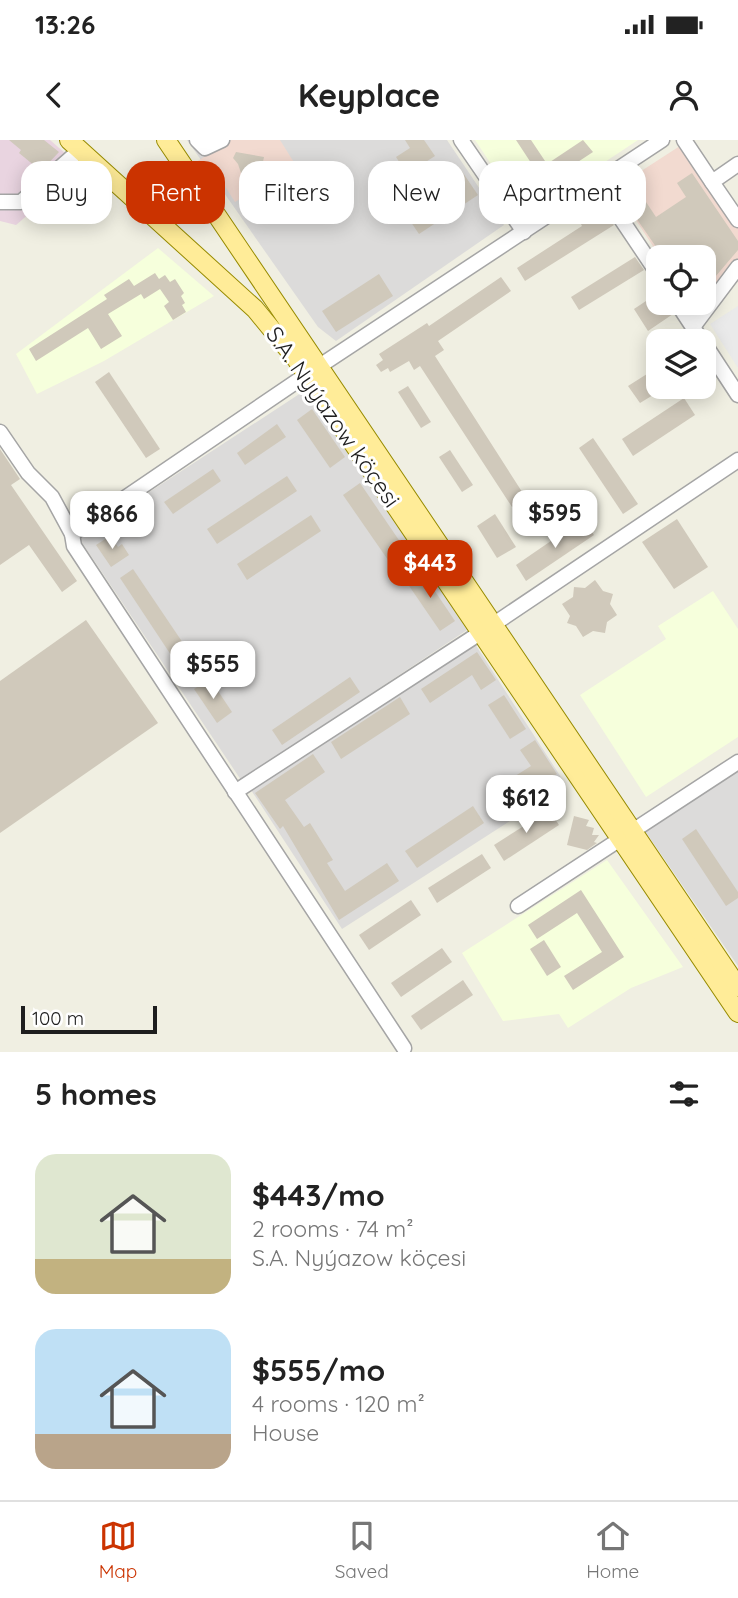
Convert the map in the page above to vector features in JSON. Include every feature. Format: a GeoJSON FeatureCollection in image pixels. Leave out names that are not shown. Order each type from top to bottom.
{"type":"FeatureCollection","features":[{"type":"Feature","properties":{"kind":"main road"},"geometry":{"type":"LineString","coordinates":[[166,140],[180,161]]}},
{"type":"Feature","properties":{"kind":"main road","name":"S.A. Nyýazow köçesi"},"geometry":{"type":"LineString","coordinates":[[75,145],[126,191]]}},
{"type":"Feature","properties":{"kind":"main road","name":"S.A. Nyýazow köçesi"},"geometry":{"type":"LineString","coordinates":[[162,224],[255,309],[313,370],[627,835],[738,987]]}},
{"type":"Feature","properties":{"kind":"main road"},"geometry":{"type":"LineString","coordinates":[[220,224],[313,370]]}},
{"type":"Feature","properties":{"kind":"main road","name":"S.A. Nyýazow köçesi"},"geometry":{"type":"LineString","coordinates":[[627,835],[738,1013]]}},
{"type":"Feature","properties":{"kind":"street"},"geometry":{"type":"LineString","coordinates":[[197,140],[205,148],[222,140]]}},
{"type":"Feature","properties":{"kind":"street"},"geometry":{"type":"LineString","coordinates":[[461,140],[524,232]]}},
{"type":"Feature","properties":{"kind":"street"},"geometry":{"type":"LineString","coordinates":[[630,161],[662,140]]}},
{"type":"Feature","properties":{"kind":"street"},"geometry":{"type":"LineString","coordinates":[[684,140],[738,220]]}},
{"type":"Feature","properties":{"kind":"street"},"geometry":{"type":"LineString","coordinates":[[0,202],[21,202],[75,145]]}},
{"type":"Feature","properties":{"kind":"street"},"geometry":{"type":"LineString","coordinates":[[712,182],[738,164]]}},
{"type":"Feature","properties":{"kind":"street"},"geometry":{"type":"LineString","coordinates":[[72,534],[313,370],[536,224]]}},
{"type":"Feature","properties":{"kind":"street"},"geometry":{"type":"LineString","coordinates":[[624,224],[646,256]]}},
{"type":"Feature","properties":{"kind":"street"},"geometry":{"type":"LineString","coordinates":[[685,315],[693,327],[738,267]]}},
{"type":"Feature","properties":{"kind":"street"},"geometry":{"type":"LineString","coordinates":[[716,362],[738,395]]}},
{"type":"Feature","properties":{"kind":"street"},"geometry":{"type":"LineString","coordinates":[[0,432],[28,473],[52,497],[72,534],[74,546],[404,1048]]}},
{"type":"Feature","properties":{"kind":"street"},"geometry":{"type":"LineString","coordinates":[[235,792],[738,460]]}},
{"type":"Feature","properties":{"kind":"street"},"geometry":{"type":"LineString","coordinates":[[518,906],[738,762]]}},
{"type":"Feature","properties":{"kind":"shaded area"},"geometry":{"type":"Polygon","coordinates":[[[0,140],[50,140],[74,161],[21,161],[21,221],[16,225],[0,221],[0,140]]]}},
{"type":"Feature","properties":{"kind":"shaded area"},"geometry":{"type":"Polygon","coordinates":[[[187,140],[447,140],[461,161],[368,161],[368,224],[465,224],[465,167],[479,188],[479,224],[504,225],[336,341],[318,327],[246,224],[354,224],[354,161],[239,161],[239,214],[225,194],[225,161],[202,161],[187,140]]]}},
{"type":"Feature","properties":{"kind":"shaded area"},"geometry":{"type":"Polygon","coordinates":[[[231,140],[280,140],[293,161],[239,161],[239,199],[235,202],[225,186],[225,161],[198,161],[231,140]]]}},
{"type":"Feature","properties":{"kind":"shaded area"},"geometry":{"type":"Polygon","coordinates":[[[475,140],[638,140],[606,161],[489,161],[475,140]]]}},
{"type":"Feature","properties":{"kind":"shaded area"},"geometry":{"type":"Polygon","coordinates":[[[683,144],[738,228],[738,259],[716,287],[716,245],[652,245],[638,224],[646,224],[646,168],[683,144]]]}},
{"type":"Feature","properties":{"kind":"shaded area"},"geometry":{"type":"Polygon","coordinates":[[[158,248],[214,296],[104,361],[37,394],[16,354],[158,248]]]}},
{"type":"Feature","properties":{"kind":"shaded area"},"geometry":{"type":"Polygon","coordinates":[[[738,306],[738,368],[716,333],[716,329],[710,324],[738,306]]]}},
{"type":"Feature","properties":{"kind":"shaded area"},"geometry":{"type":"Polygon","coordinates":[[[307,389],[470,628],[241,780],[79,538],[307,389]]]}},
{"type":"Feature","properties":{"kind":"shaded area"},"geometry":{"type":"Polygon","coordinates":[[[713,591],[738,629],[738,737],[646,797],[580,695],[666,639],[658,626],[713,591]]]}},
{"type":"Feature","properties":{"kind":"shaded area"},"geometry":{"type":"Polygon","coordinates":[[[475,644],[566,785],[342,929],[251,790],[475,644]]]}},
{"type":"Feature","properties":{"kind":"shaded area"},"geometry":{"type":"Polygon","coordinates":[[[738,770],[738,966],[645,831],[738,770]]]}},
{"type":"Feature","properties":{"kind":"shaded area"},"geometry":{"type":"Polygon","coordinates":[[[607,860],[683,967],[631,988],[568,1028],[559,1014],[503,1021],[462,953],[607,860]]]}},
{"type":"Feature","properties":{"kind":"building"},"geometry":{"type":"Polygon","coordinates":[[[9,140],[44,140],[59,152],[50,161],[29,161],[19,153],[21,150],[9,140]]]}},
{"type":"Feature","properties":{"kind":"building"},"geometry":{"type":"Polygon","coordinates":[[[405,140],[424,140],[435,156],[427,161],[399,161],[396,157],[410,148],[405,140]]]}},
{"type":"Feature","properties":{"kind":"building"},"geometry":{"type":"Polygon","coordinates":[[[516,140],[531,140],[545,161],[530,161],[516,140]]]}},
{"type":"Feature","properties":{"kind":"building"},"geometry":{"type":"Polygon","coordinates":[[[583,140],[593,152],[579,161],[552,161],[583,140]]]}},
{"type":"Feature","properties":{"kind":"building"},"geometry":{"type":"Polygon","coordinates":[[[236,152],[264,157],[263,161],[239,161],[239,167],[233,158],[236,152]]]}},
{"type":"Feature","properties":{"kind":"building"},"geometry":{"type":"Polygon","coordinates":[[[692,173],[738,241],[738,250],[716,276],[716,245],[655,245],[640,224],[646,224],[646,202],[656,217],[686,197],[677,183],[692,173]]]}},
{"type":"Feature","properties":{"kind":"building"},"geometry":{"type":"Polygon","coordinates":[[[465,176],[478,195],[465,204],[465,176]]]}},
{"type":"Feature","properties":{"kind":"building"},"geometry":{"type":"Polygon","coordinates":[[[412,224],[434,224],[419,234],[412,224]]]}},
{"type":"Feature","properties":{"kind":"building"},"geometry":{"type":"Polygon","coordinates":[[[581,224],[614,225],[525,281],[517,268],[582,226],[581,224]]]}},
{"type":"Feature","properties":{"kind":"building"},"geometry":{"type":"Polygon","coordinates":[[[635,257],[644,270],[579,310],[571,297],[635,257]]]}},
{"type":"Feature","properties":{"kind":"building"},"geometry":{"type":"Polygon","coordinates":[[[155,273],[159,279],[165,275],[170,282],[175,279],[184,293],[181,296],[186,312],[173,320],[164,306],[169,302],[160,289],[144,299],[141,294],[108,314],[122,336],[101,349],[88,328],[36,361],[29,349],[107,299],[104,295],[129,279],[134,286],[155,273]]]}},
{"type":"Feature","properties":{"kind":"building"},"geometry":{"type":"Polygon","coordinates":[[[379,274],[393,296],[336,332],[322,311],[379,274]]]}},
{"type":"Feature","properties":{"kind":"building"},"geometry":{"type":"Polygon","coordinates":[[[501,277],[511,291],[438,341],[444,350],[435,356],[526,498],[512,507],[420,366],[414,370],[409,361],[390,372],[388,368],[381,372],[376,365],[383,360],[379,354],[427,323],[429,326],[501,277]]]}},
{"type":"Feature","properties":{"kind":"building"},"geometry":{"type":"Polygon","coordinates":[[[646,301],[646,315],[672,315],[647,329],[634,309],[646,301]]]}},
{"type":"Feature","properties":{"kind":"building"},"geometry":{"type":"Polygon","coordinates":[[[109,372],[160,449],[146,458],[95,382],[109,372]]]}},
{"type":"Feature","properties":{"kind":"building"},"geometry":{"type":"Polygon","coordinates":[[[646,375],[647,399],[640,403],[628,386],[646,375]]]}},
{"type":"Feature","properties":{"kind":"building"},"geometry":{"type":"Polygon","coordinates":[[[408,386],[431,422],[421,428],[398,392],[408,386]]]}},
{"type":"Feature","properties":{"kind":"building"},"geometry":{"type":"Polygon","coordinates":[[[682,399],[695,415],[633,456],[622,439],[682,399]]]}},
{"type":"Feature","properties":{"kind":"building"},"geometry":{"type":"Polygon","coordinates":[[[312,409],[345,457],[330,468],[297,420],[312,409]]]}},
{"type":"Feature","properties":{"kind":"building"},"geometry":{"type":"Polygon","coordinates":[[[277,424],[286,437],[245,465],[237,453],[277,424]]]}},
{"type":"Feature","properties":{"kind":"building"},"geometry":{"type":"Polygon","coordinates":[[[593,438],[638,504],[623,514],[579,448],[593,438]]]}},
{"type":"Feature","properties":{"kind":"building"},"geometry":{"type":"Polygon","coordinates":[[[0,449],[20,479],[11,485],[77,581],[62,592],[29,545],[0,565],[0,449]]]}},
{"type":"Feature","properties":{"kind":"building"},"geometry":{"type":"Polygon","coordinates":[[[450,450],[473,485],[462,492],[439,457],[450,450]]]}},
{"type":"Feature","properties":{"kind":"building"},"geometry":{"type":"Polygon","coordinates":[[[213,469],[221,481],[173,514],[164,502],[213,469]]]}},
{"type":"Feature","properties":{"kind":"building"},"geometry":{"type":"Polygon","coordinates":[[[287,476],[297,491],[217,544],[207,529],[287,476]]]}},
{"type":"Feature","properties":{"kind":"building"},"geometry":{"type":"Polygon","coordinates":[[[360,483],[405,549],[388,560],[343,495],[360,483]]]}},
{"type":"Feature","properties":{"kind":"building"},"geometry":{"type":"Polygon","coordinates":[[[495,514],[516,547],[497,558],[477,526],[495,514]]]}},
{"type":"Feature","properties":{"kind":"building"},"geometry":{"type":"Polygon","coordinates":[[[311,515],[321,531],[247,580],[237,564],[311,515]]]}},
{"type":"Feature","properties":{"kind":"building"},"geometry":{"type":"Polygon","coordinates":[[[583,519],[594,535],[526,581],[516,565],[583,519]]]}},
{"type":"Feature","properties":{"kind":"building"},"geometry":{"type":"Polygon","coordinates":[[[677,519],[708,567],[674,589],[642,542],[677,519]]]}},
{"type":"Feature","properties":{"kind":"building"},"geometry":{"type":"Polygon","coordinates":[[[110,536],[118,547],[122,544],[129,555],[111,567],[96,545],[110,536]]]}},
{"type":"Feature","properties":{"kind":"building"},"geometry":{"type":"Polygon","coordinates":[[[133,569],[185,646],[171,655],[120,578],[133,569]]]}},
{"type":"Feature","properties":{"kind":"building"},"geometry":{"type":"Polygon","coordinates":[[[420,569],[455,621],[440,631],[405,580],[420,569]]]}},
{"type":"Feature","properties":{"kind":"building"},"geometry":{"type":"Polygon","coordinates":[[[595,580],[603,591],[613,594],[610,604],[617,615],[607,622],[605,633],[593,631],[583,637],[576,626],[567,623],[570,616],[562,604],[573,597],[574,587],[585,588],[595,580]]]}},
{"type":"Feature","properties":{"kind":"building"},"geometry":{"type":"Polygon","coordinates":[[[86,620],[158,723],[0,833],[0,681],[86,620]]]}},
{"type":"Feature","properties":{"kind":"building"},"geometry":{"type":"Polygon","coordinates":[[[477,652],[496,680],[481,690],[472,675],[430,703],[421,689],[477,652]]]}},
{"type":"Feature","properties":{"kind":"building"},"geometry":{"type":"Polygon","coordinates":[[[350,677],[360,692],[282,745],[272,730],[350,677]]]}},
{"type":"Feature","properties":{"kind":"building"},"geometry":{"type":"Polygon","coordinates":[[[210,679],[232,712],[217,723],[194,689],[210,679]]]}},
{"type":"Feature","properties":{"kind":"building"},"geometry":{"type":"Polygon","coordinates":[[[504,695],[526,729],[510,739],[488,705],[504,695]]]}},
{"type":"Feature","properties":{"kind":"building"},"geometry":{"type":"Polygon","coordinates":[[[400,697],[410,714],[341,759],[331,742],[400,697]]]}},
{"type":"Feature","properties":{"kind":"building"},"geometry":{"type":"Polygon","coordinates":[[[535,740],[557,774],[502,810],[490,792],[531,766],[520,750],[535,740]]]}},
{"type":"Feature","properties":{"kind":"building"},"geometry":{"type":"Polygon","coordinates":[[[313,754],[325,772],[285,800],[304,827],[310,823],[333,860],[327,863],[345,891],[387,863],[399,881],[339,920],[283,826],[280,829],[255,793],[313,754]]]}},
{"type":"Feature","properties":{"kind":"building"},"geometry":{"type":"Polygon","coordinates":[[[473,806],[484,823],[417,868],[405,851],[473,806]]]}},
{"type":"Feature","properties":{"kind":"building"},"geometry":{"type":"Polygon","coordinates":[[[549,810],[559,825],[504,861],[494,845],[549,810]]]}},
{"type":"Feature","properties":{"kind":"building"},"geometry":{"type":"Polygon","coordinates":[[[574,816],[589,820],[586,826],[594,828],[592,835],[599,835],[594,842],[597,843],[587,850],[567,845],[574,816]]]}},
{"type":"Feature","properties":{"kind":"building"},"geometry":{"type":"Polygon","coordinates":[[[696,829],[738,892],[738,898],[726,906],[682,839],[696,829]]]}},
{"type":"Feature","properties":{"kind":"building"},"geometry":{"type":"Polygon","coordinates":[[[482,854],[491,868],[437,903],[428,888],[482,854]]]}},
{"type":"Feature","properties":{"kind":"building"},"geometry":{"type":"Polygon","coordinates":[[[581,890],[624,957],[573,990],[564,976],[602,952],[577,913],[537,939],[528,925],[581,890]]]}},
{"type":"Feature","properties":{"kind":"building"},"geometry":{"type":"Polygon","coordinates":[[[411,900],[421,915],[369,950],[359,935],[411,900]]]}},
{"type":"Feature","properties":{"kind":"building"},"geometry":{"type":"Polygon","coordinates":[[[544,940],[561,967],[547,976],[530,949],[544,940]]]}},
{"type":"Feature","properties":{"kind":"building"},"geometry":{"type":"Polygon","coordinates":[[[442,948],[452,962],[401,997],[391,983],[442,948]]]}},
{"type":"Feature","properties":{"kind":"building"},"geometry":{"type":"Polygon","coordinates":[[[463,980],[473,995],[421,1030],[411,1016],[463,980]]]}}]}
